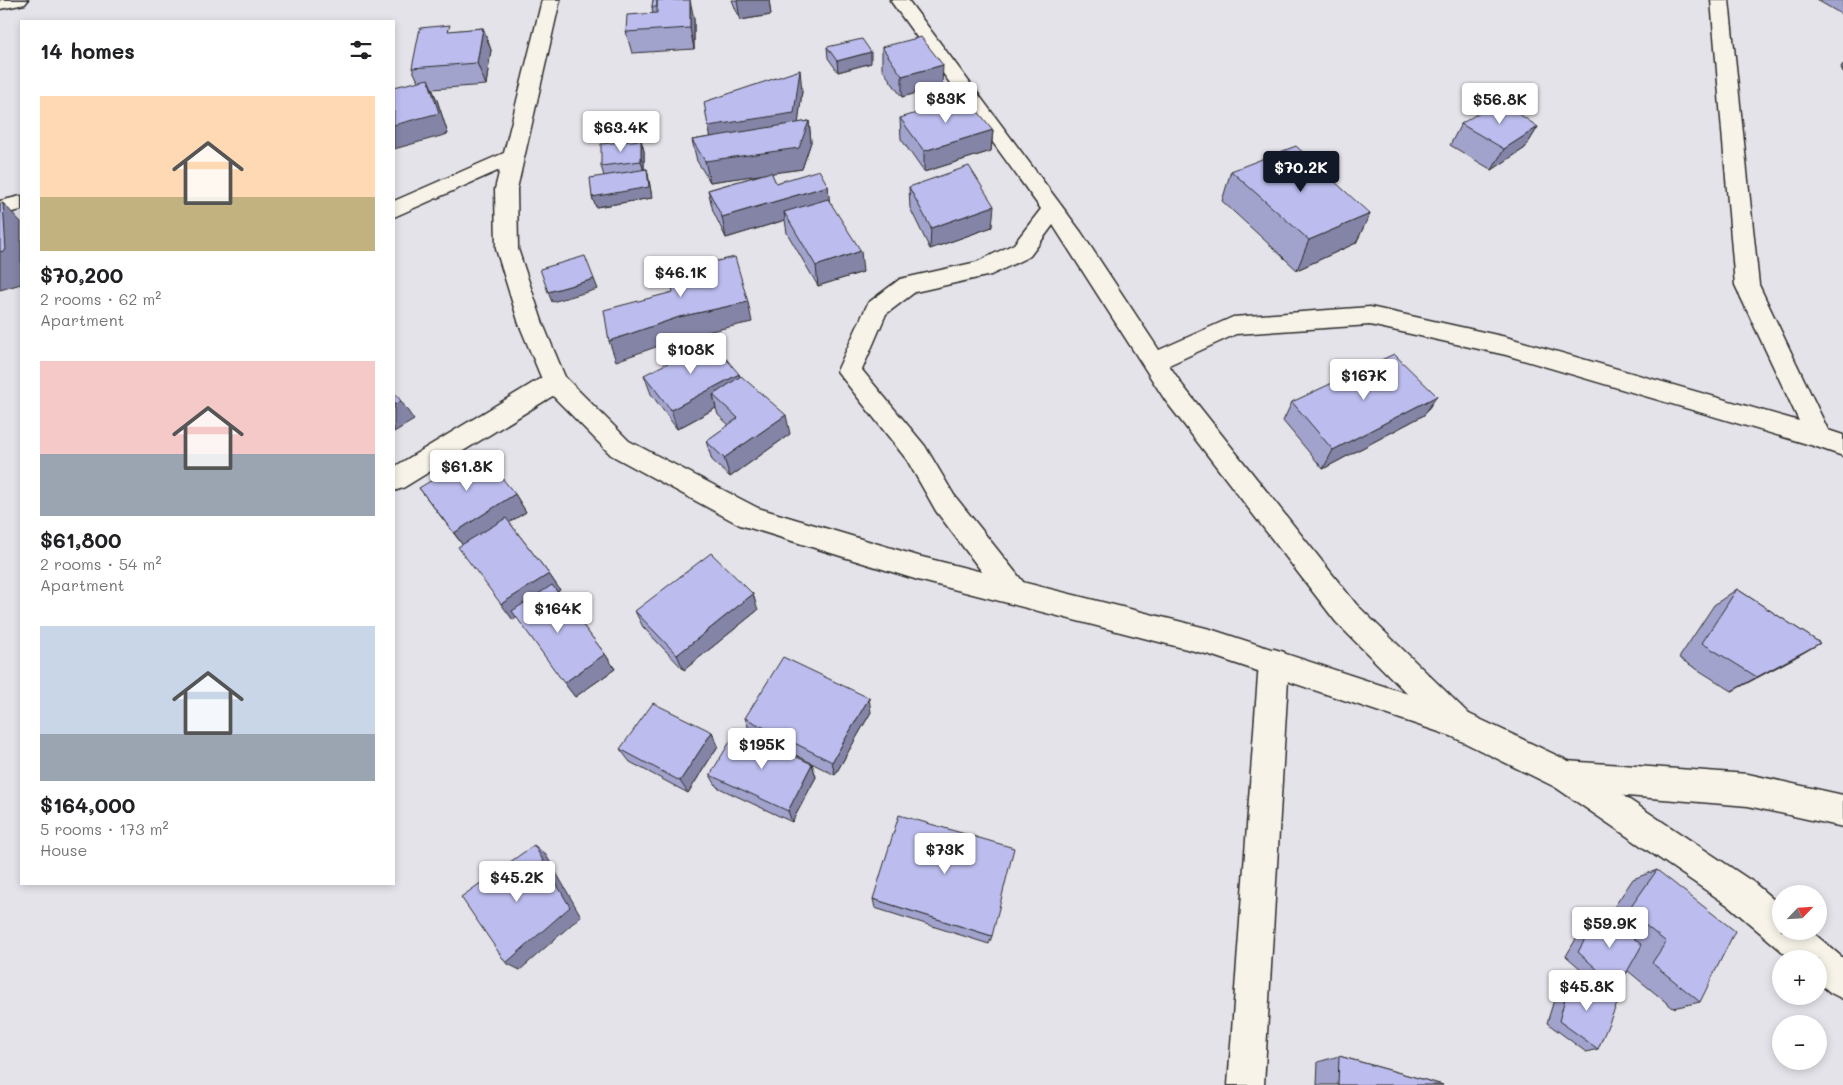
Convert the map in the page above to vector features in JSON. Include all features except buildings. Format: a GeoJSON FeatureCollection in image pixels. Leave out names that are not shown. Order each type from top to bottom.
{"type":"FeatureCollection","features":[{"type":"Feature","properties":{"kind":"street"},"geometry":{"type":"LineString","coordinates":[[0,4],[19,0]]}},
{"type":"Feature","properties":{"kind":"street"},"geometry":{"type":"LineString","coordinates":[[551,0],[506,189],[507,249],[531,324],[555,382],[620,448],[750,517],[918,568],[1210,642],[1458,724],[1566,776],[1741,894],[1772,920]]}},
{"type":"Feature","properties":{"kind":"street"},"geometry":{"type":"LineString","coordinates":[[899,0],[1073,237],[1174,393],[1346,613],[1458,724]]}},
{"type":"Feature","properties":{"kind":"street"},"geometry":{"type":"LineString","coordinates":[[1720,0],[1747,286],[1819,438]]}},
{"type":"Feature","properties":{"kind":"street"},"geometry":{"type":"LineString","coordinates":[[395,210],[513,156]]}},
{"type":"Feature","properties":{"kind":"street"},"geometry":{"type":"LineString","coordinates":[[0,208],[20,203]]}},
{"type":"Feature","properties":{"kind":"street"},"geometry":{"type":"LineString","coordinates":[[1014,592],[945,503],[916,453],[849,371],[876,309],[908,285],[983,269],[1022,250],[1053,209]]}},
{"type":"Feature","properties":{"kind":"street"},"geometry":{"type":"LineString","coordinates":[[1154,362],[1233,326],[1370,316],[1506,346],[1843,446]]}},
{"type":"Feature","properties":{"kind":"street"},"geometry":{"type":"LineString","coordinates":[[395,479],[555,382]]}},
{"type":"Feature","properties":{"kind":"street"},"geometry":{"type":"LineString","coordinates":[[1246,1085],[1274,662]]}},
{"type":"Feature","properties":{"kind":"street"},"geometry":{"type":"LineString","coordinates":[[1566,776],[1748,790],[1833,808],[1843,833]]}},
{"type":"Feature","properties":{"kind":"street"},"geometry":{"type":"LineString","coordinates":[[1795,940],[1807,950]]}},
{"type":"Feature","properties":{"kind":"street"},"geometry":{"type":"LineString","coordinates":[[1827,968],[1843,981]]}}]}
